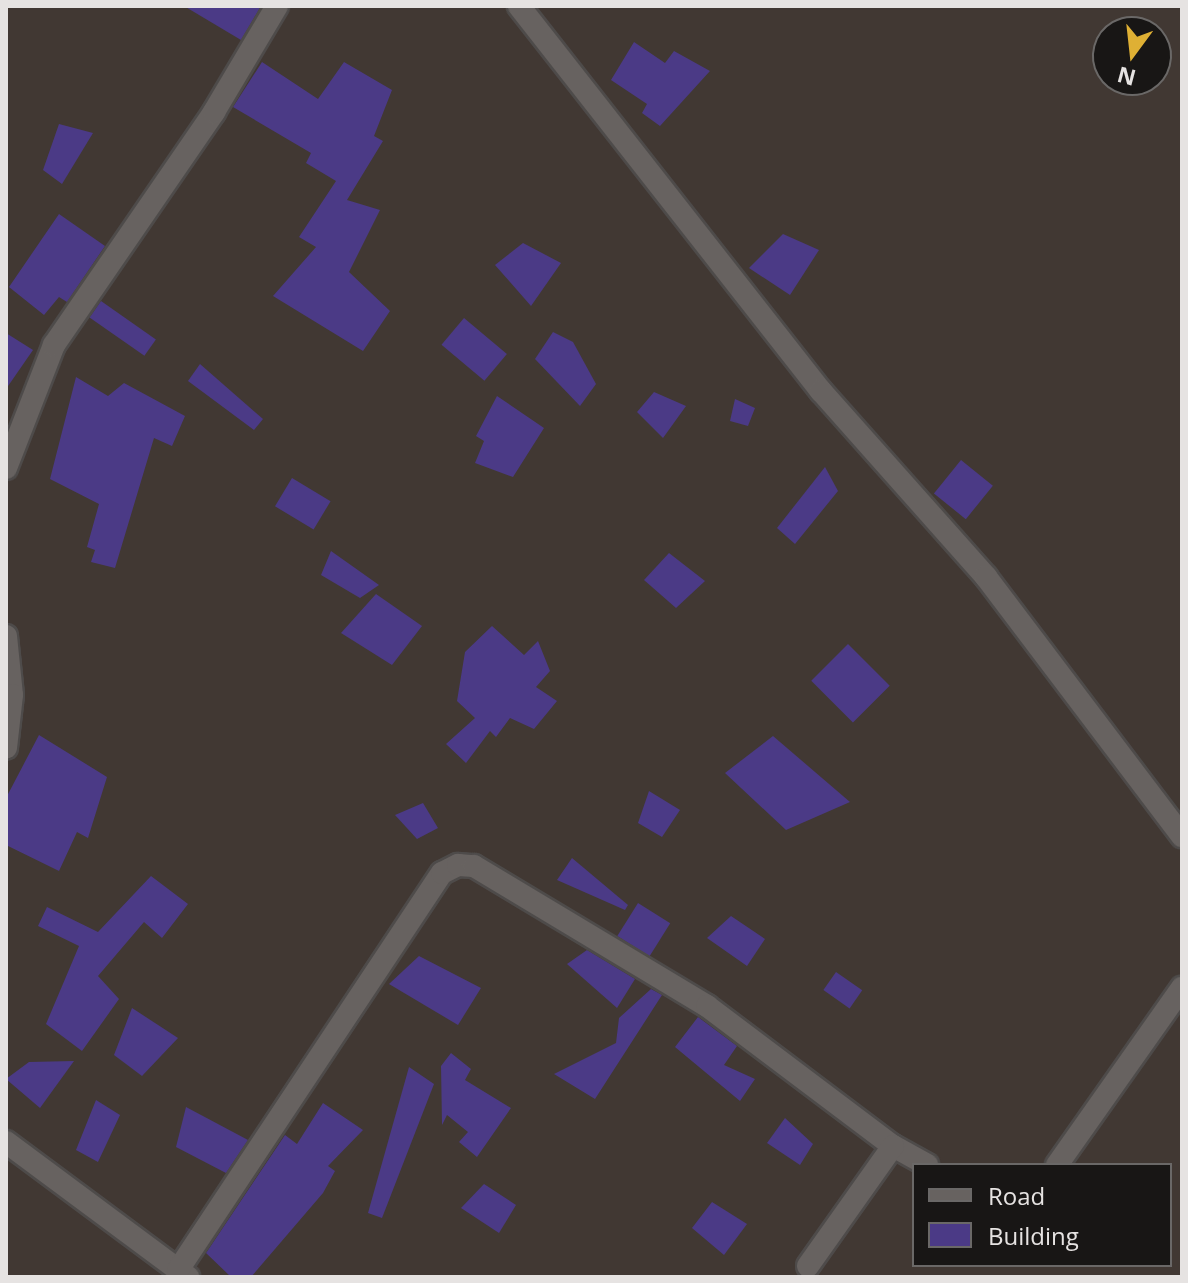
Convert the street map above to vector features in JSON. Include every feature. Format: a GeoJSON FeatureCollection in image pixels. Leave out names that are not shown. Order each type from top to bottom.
{"type":"FeatureCollection","features":[{"type":"Feature","properties":{"kind":"street"},"geometry":{"type":"LineString","coordinates":[[6,468],[54,345],[214,112],[277,6]]}},
{"type":"Feature","properties":{"kind":"street"},"geometry":{"type":"LineString","coordinates":[[519,6],[821,391],[986,577],[1182,836]]}},
{"type":"Feature","properties":{"kind":"street"},"geometry":{"type":"LineString","coordinates":[[6,636],[6,748]]}},
{"type":"Feature","properties":{"kind":"street"},"geometry":{"type":"LineString","coordinates":[[6,1142],[183,1273],[442,873],[458,865],[474,866],[707,1006],[893,1146],[923,1163]]}},
{"type":"Feature","properties":{"kind":"street"},"geometry":{"type":"LineString","coordinates":[[1058,1163],[1182,988]]}},
{"type":"Feature","properties":{"kind":"street"},"geometry":{"type":"LineString","coordinates":[[808,1266],[893,1146]]}},
{"type":"Feature","properties":{"kind":"shaded area"},"geometry":{"type":"Polygon","coordinates":[[[6,6],[1182,6],[1182,1277],[6,1277],[6,6]]]}},
{"type":"Feature","properties":{"kind":"building"},"geometry":{"type":"Polygon","coordinates":[[[184,6],[261,6],[241,40],[184,6]]]}},
{"type":"Feature","properties":{"kind":"building"},"geometry":{"type":"Polygon","coordinates":[[[634,42],[665,63],[674,51],[710,71],[660,126],[642,113],[647,104],[611,80],[634,42]]]}},
{"type":"Feature","properties":{"kind":"building"},"geometry":{"type":"Polygon","coordinates":[[[262,62],[318,99],[344,62],[392,90],[374,136],[383,141],[347,200],[380,210],[349,272],[390,311],[363,351],[273,296],[316,247],[299,237],[336,181],[306,163],[311,153],[233,107],[262,62]]]}},
{"type":"Feature","properties":{"kind":"building"},"geometry":{"type":"Polygon","coordinates":[[[59,124],[93,133],[62,184],[43,170],[59,124]]]}},
{"type":"Feature","properties":{"kind":"building"},"geometry":{"type":"Polygon","coordinates":[[[59,214],[105,246],[67,302],[59,297],[44,315],[9,287],[59,214]]]}},
{"type":"Feature","properties":{"kind":"building"},"geometry":{"type":"Polygon","coordinates":[[[783,234],[819,250],[790,295],[749,268],[783,234]]]}},
{"type":"Feature","properties":{"kind":"building"},"geometry":{"type":"Polygon","coordinates":[[[523,243],[561,263],[531,306],[495,265],[523,243]]]}},
{"type":"Feature","properties":{"kind":"building"},"geometry":{"type":"Polygon","coordinates":[[[101,301],[156,339],[144,356],[90,317],[101,301]]]}},
{"type":"Feature","properties":{"kind":"building"},"geometry":{"type":"Polygon","coordinates":[[[464,318],[507,354],[484,381],[442,345],[464,318]]]}},
{"type":"Feature","properties":{"kind":"building"},"geometry":{"type":"Polygon","coordinates":[[[553,332],[573,342],[596,384],[580,406],[535,359],[553,332]]]}},
{"type":"Feature","properties":{"kind":"building"},"geometry":{"type":"Polygon","coordinates":[[[6,333],[33,350],[6,389],[6,333]]]}},
{"type":"Feature","properties":{"kind":"building"},"geometry":{"type":"Polygon","coordinates":[[[200,364],[263,419],[254,430],[188,381],[200,364]]]}},
{"type":"Feature","properties":{"kind":"building"},"geometry":{"type":"Polygon","coordinates":[[[76,377],[108,396],[124,383],[185,416],[172,446],[154,438],[115,568],[91,562],[95,550],[87,547],[99,504],[50,479],[76,377]]]}},
{"type":"Feature","properties":{"kind":"building"},"geometry":{"type":"Polygon","coordinates":[[[654,392],[686,406],[663,438],[637,412],[654,392]]]}},
{"type":"Feature","properties":{"kind":"building"},"geometry":{"type":"Polygon","coordinates":[[[497,396],[544,428],[513,477],[475,463],[484,441],[476,436],[497,396]]]}},
{"type":"Feature","properties":{"kind":"building"},"geometry":{"type":"Polygon","coordinates":[[[735,399],[755,408],[748,426],[730,421],[735,399]]]}},
{"type":"Feature","properties":{"kind":"building"},"geometry":{"type":"Polygon","coordinates":[[[961,460],[993,486],[966,519],[934,493],[961,460]]]}},
{"type":"Feature","properties":{"kind":"building"},"geometry":{"type":"Polygon","coordinates":[[[825,467],[838,491],[795,544],[777,528],[825,467]]]}},
{"type":"Feature","properties":{"kind":"building"},"geometry":{"type":"Polygon","coordinates":[[[292,478],[331,501],[314,529],[275,506],[292,478]]]}},
{"type":"Feature","properties":{"kind":"building"},"geometry":{"type":"Polygon","coordinates":[[[331,551],[379,585],[360,598],[321,575],[331,551]]]}},
{"type":"Feature","properties":{"kind":"building"},"geometry":{"type":"Polygon","coordinates":[[[669,553],[705,581],[676,608],[644,580],[669,553]]]}},
{"type":"Feature","properties":{"kind":"building"},"geometry":{"type":"Polygon","coordinates":[[[376,594],[422,626],[392,665],[341,633],[376,594]]]}},
{"type":"Feature","properties":{"kind":"building"},"geometry":{"type":"Polygon","coordinates":[[[492,626],[524,655],[538,641],[550,671],[536,687],[557,701],[534,729],[510,718],[496,737],[490,731],[466,763],[446,744],[475,718],[457,701],[465,652],[492,626]]]}},
{"type":"Feature","properties":{"kind":"building"},"geometry":{"type":"Polygon","coordinates":[[[848,644],[890,686],[853,722],[811,681],[848,644]]]}},
{"type":"Feature","properties":{"kind":"building"},"geometry":{"type":"Polygon","coordinates":[[[39,735],[107,777],[88,838],[77,832],[59,871],[6,845],[6,798],[39,735]]]}},
{"type":"Feature","properties":{"kind":"building"},"geometry":{"type":"Polygon","coordinates":[[[773,736],[850,802],[786,830],[725,773],[773,736]]]}},
{"type":"Feature","properties":{"kind":"building"},"geometry":{"type":"Polygon","coordinates":[[[649,791],[680,810],[662,837],[638,823],[649,791]]]}},
{"type":"Feature","properties":{"kind":"building"},"geometry":{"type":"Polygon","coordinates":[[[423,803],[438,828],[417,839],[395,815],[423,803]]]}},
{"type":"Feature","properties":{"kind":"building"},"geometry":{"type":"Polygon","coordinates":[[[572,858],[628,905],[625,910],[557,880],[572,858]]]}},
{"type":"Feature","properties":{"kind":"building"},"geometry":{"type":"Polygon","coordinates":[[[151,876],[188,904],[162,938],[144,922],[98,976],[119,999],[82,1051],[46,1024],[79,946],[38,926],[47,907],[98,932],[151,876]]]}},
{"type":"Feature","properties":{"kind":"building"},"geometry":{"type":"Polygon","coordinates":[[[638,903],[670,923],[650,956],[617,936],[638,903]]]}},
{"type":"Feature","properties":{"kind":"building"},"geometry":{"type":"Polygon","coordinates":[[[731,916],[765,939],[747,966],[707,938],[731,916]]]}},
{"type":"Feature","properties":{"kind":"building"},"geometry":{"type":"Polygon","coordinates":[[[587,950],[635,979],[617,1008],[567,964],[587,950]]]}},
{"type":"Feature","properties":{"kind":"building"},"geometry":{"type":"Polygon","coordinates":[[[419,956],[481,988],[458,1025],[389,984],[419,956]]]}},
{"type":"Feature","properties":{"kind":"building"},"geometry":{"type":"Polygon","coordinates":[[[836,972],[862,990],[850,1008],[823,990],[836,972]]]}},
{"type":"Feature","properties":{"kind":"building"},"geometry":{"type":"Polygon","coordinates":[[[651,989],[662,995],[595,1099],[554,1074],[616,1043],[619,1018],[651,989]]]}},
{"type":"Feature","properties":{"kind":"building"},"geometry":{"type":"Polygon","coordinates":[[[132,1008],[178,1038],[142,1076],[114,1055],[132,1008]]]}},
{"type":"Feature","properties":{"kind":"building"},"geometry":{"type":"Polygon","coordinates":[[[698,1017],[737,1046],[724,1065],[755,1079],[740,1101],[675,1047],[698,1017]]]}},
{"type":"Feature","properties":{"kind":"building"},"geometry":{"type":"Polygon","coordinates":[[[451,1053],[471,1069],[465,1080],[511,1108],[477,1157],[459,1142],[468,1132],[447,1115],[442,1125],[441,1066],[451,1053]]]}},
{"type":"Feature","properties":{"kind":"building"},"geometry":{"type":"Polygon","coordinates":[[[74,1061],[40,1108],[6,1079],[29,1062],[74,1061]]]}},
{"type":"Feature","properties":{"kind":"building"},"geometry":{"type":"Polygon","coordinates":[[[409,1067],[434,1084],[382,1218],[368,1213],[409,1067]]]}},
{"type":"Feature","properties":{"kind":"building"},"geometry":{"type":"Polygon","coordinates":[[[96,1100],[120,1115],[98,1162],[76,1150],[96,1100]]]}},
{"type":"Feature","properties":{"kind":"building"},"geometry":{"type":"Polygon","coordinates":[[[323,1103],[363,1130],[328,1166],[335,1171],[323,1193],[251,1277],[231,1277],[206,1253],[285,1135],[297,1144],[323,1103]]]}},
{"type":"Feature","properties":{"kind":"building"},"geometry":{"type":"Polygon","coordinates":[[[186,1107],[248,1140],[226,1173],[176,1147],[186,1107]]]}},
{"type":"Feature","properties":{"kind":"building"},"geometry":{"type":"Polygon","coordinates":[[[785,1118],[813,1144],[800,1165],[767,1143],[785,1118]]]}},
{"type":"Feature","properties":{"kind":"building"},"geometry":{"type":"Polygon","coordinates":[[[484,1184],[516,1205],[499,1233],[461,1208],[484,1184]]]}},
{"type":"Feature","properties":{"kind":"building"},"geometry":{"type":"Polygon","coordinates":[[[712,1202],[747,1224],[724,1255],[692,1228],[712,1202]]]}}]}
